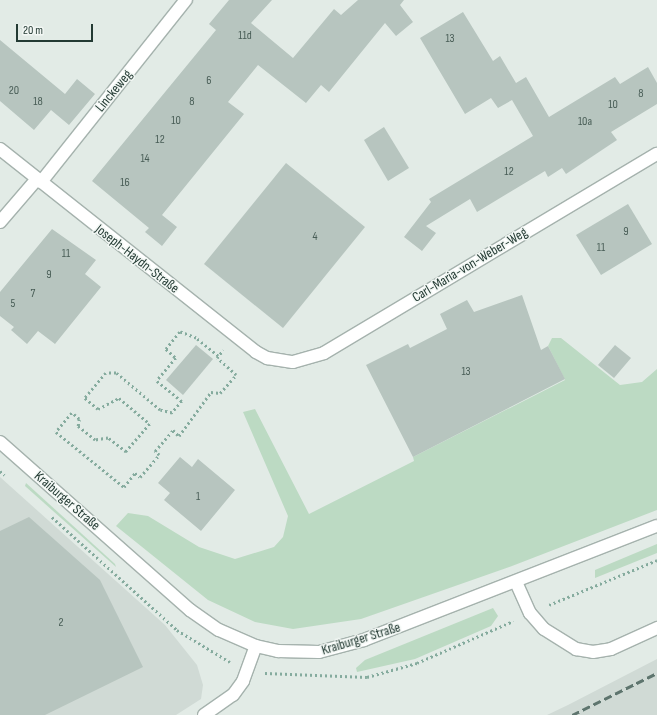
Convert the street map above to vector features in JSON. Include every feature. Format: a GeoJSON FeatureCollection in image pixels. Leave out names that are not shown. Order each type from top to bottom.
{"type":"FeatureCollection","features":[{"type":"Feature","properties":{"kind":"street","name":"Linckeweg"},"geometry":{"type":"LineString","coordinates":[[0,222],[39,180],[186,0]]}},
{"type":"Feature","properties":{"kind":"street","name":"Joseph-Haydn-Straße"},"geometry":{"type":"LineString","coordinates":[[0,149],[256,352],[279,361]]}},
{"type":"Feature","properties":{"kind":"street","name":"Carl-Maria-von-Weber-Weg"},"geometry":{"type":"LineString","coordinates":[[279,361],[305,360],[324,353],[657,154]]}},
{"type":"Feature","properties":{"kind":"street","name":"Kraiburger Straße"},"geometry":{"type":"LineString","coordinates":[[0,442],[190,610],[219,630],[256,646],[319,652],[411,623],[657,526]]}},
{"type":"Feature","properties":{"kind":"street"},"geometry":{"type":"LineString","coordinates":[[516,582],[530,613],[544,629],[560,642],[593,652],[611,649],[657,628]]}},
{"type":"Feature","properties":{"kind":"street"},"geometry":{"type":"LineString","coordinates":[[204,715],[233,695],[248,669],[256,646]]}},
{"type":"Feature","properties":{"kind":"path"},"geometry":{"type":"LineString","coordinates":[[218,356],[196,338],[180,332],[166,349],[176,358],[157,381],[182,401],[172,413],[160,410],[116,373],[106,373],[85,398],[98,409],[120,398],[150,424],[126,452],[108,438],[95,440],[78,426],[79,419],[72,413],[56,432],[124,487],[135,473],[140,477],[159,455],[155,451],[173,430],[179,436],[211,392],[220,393],[236,374],[216,358],[218,356],[234,335]]}},
{"type":"Feature","properties":{"kind":"path"},"geometry":{"type":"LineString","coordinates":[[0,471],[12,480]]}},
{"type":"Feature","properties":{"kind":"path"},"geometry":{"type":"LineString","coordinates":[[47,512],[182,634],[217,656],[248,669],[292,676],[367,677],[417,663],[530,613],[657,560]]}},
{"type":"Feature","properties":{"kind":"shaded area"},"geometry":{"type":"Polygon","coordinates":[[[0,477],[165,625],[197,665],[203,685],[201,699],[176,715],[0,715],[0,477]]]}},
{"type":"Feature","properties":{"kind":"shaded area"},"geometry":{"type":"Polygon","coordinates":[[[657,659],[657,715],[547,715],[568,705],[657,659]]]}},
{"type":"Feature","properties":{"kind":"green space"},"geometry":{"type":"Polygon","coordinates":[[[552,338],[561,338],[620,385],[642,382],[657,369],[657,510],[512,566],[361,619],[293,629],[255,622],[208,600],[116,526],[128,513],[148,516],[199,547],[235,559],[274,547],[283,537],[288,516],[243,412],[255,409],[309,514],[414,461],[413,457],[565,380],[548,346],[552,338]]]}},
{"type":"Feature","properties":{"kind":"green space"},"geometry":{"type":"Polygon","coordinates":[[[26,483],[115,564],[116,567],[25,486],[26,483]]]}},
{"type":"Feature","properties":{"kind":"green space"},"geometry":{"type":"Polygon","coordinates":[[[657,544],[657,553],[595,578],[595,570],[657,544]]]}},
{"type":"Feature","properties":{"kind":"green space"},"geometry":{"type":"Polygon","coordinates":[[[493,608],[498,616],[491,626],[415,659],[357,672],[356,668],[365,660],[493,608]]]}},
{"type":"Feature","properties":{"kind":"building"},"geometry":{"type":"Polygon","coordinates":[[[229,0],[272,0],[251,23],[293,58],[334,9],[341,15],[358,0],[404,0],[400,5],[413,22],[396,36],[385,23],[329,92],[321,85],[306,103],[258,65],[228,102],[244,114],[162,215],[177,227],[162,246],[145,232],[149,228],[92,181],[216,30],[209,24],[229,0]]]}},
{"type":"Feature","properties":{"kind":"building"},"geometry":{"type":"Polygon","coordinates":[[[463,12],[493,61],[500,56],[516,83],[526,77],[549,117],[615,77],[620,84],[648,67],[657,83],[657,104],[611,132],[617,140],[566,174],[562,168],[548,177],[545,171],[477,212],[470,199],[426,226],[436,233],[422,251],[404,237],[431,202],[429,199],[533,136],[512,100],[498,108],[491,98],[465,114],[420,38],[463,12]]]}},
{"type":"Feature","properties":{"kind":"building"},"geometry":{"type":"Polygon","coordinates":[[[0,40],[65,94],[77,79],[95,94],[69,125],[51,110],[34,130],[0,101],[0,40]]]}},
{"type":"Feature","properties":{"kind":"building"},"geometry":{"type":"Polygon","coordinates":[[[384,127],[409,168],[388,181],[364,140],[384,127]]]}},
{"type":"Feature","properties":{"kind":"building"},"geometry":{"type":"Polygon","coordinates":[[[286,163],[365,227],[283,328],[204,264],[286,163]]]}},
{"type":"Feature","properties":{"kind":"building"},"geometry":{"type":"Polygon","coordinates":[[[628,204],[652,244],[601,275],[576,235],[628,204]]]}},
{"type":"Feature","properties":{"kind":"building"},"geometry":{"type":"Polygon","coordinates":[[[52,229],[96,260],[85,274],[101,287],[55,344],[38,331],[27,344],[11,330],[14,327],[0,316],[0,292],[52,229]]]}},
{"type":"Feature","properties":{"kind":"building"},"geometry":{"type":"Polygon","coordinates":[[[522,295],[541,350],[548,346],[565,379],[413,457],[366,365],[408,344],[410,348],[447,329],[440,314],[467,300],[474,312],[522,295]]]}},
{"type":"Feature","properties":{"kind":"building"},"geometry":{"type":"Polygon","coordinates":[[[196,345],[213,359],[183,395],[166,380],[196,345]]]}},
{"type":"Feature","properties":{"kind":"building"},"geometry":{"type":"Polygon","coordinates":[[[615,345],[631,358],[614,378],[598,365],[615,345]]]}},
{"type":"Feature","properties":{"kind":"building"},"geometry":{"type":"Polygon","coordinates":[[[180,457],[192,467],[198,459],[235,490],[201,531],[164,500],[170,493],[158,483],[180,457]]]}},
{"type":"Feature","properties":{"kind":"building"},"geometry":{"type":"Polygon","coordinates":[[[29,517],[100,580],[143,667],[45,715],[0,715],[0,531],[29,517]]]}},
{"type":"Feature","properties":{"kind":"railway"},"geometry":{"type":"LineString","coordinates":[[572,715],[657,673]]}}]}
